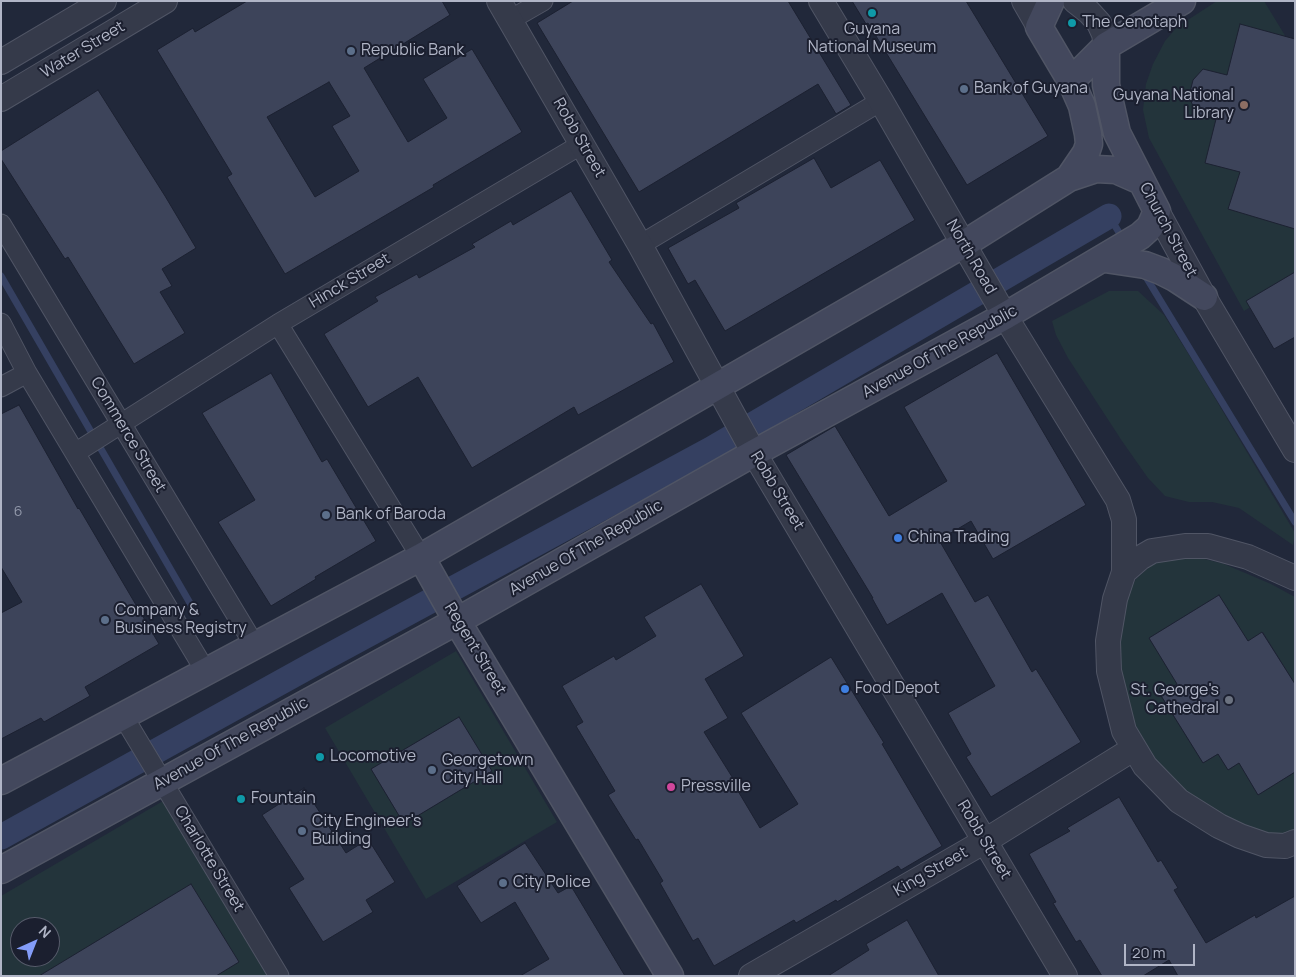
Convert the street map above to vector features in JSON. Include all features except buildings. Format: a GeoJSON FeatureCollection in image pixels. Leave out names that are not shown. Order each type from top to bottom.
{"type":"FeatureCollection","features":[{"type":"Feature","properties":{"kind":"main road"},"geometry":{"type":"LineString","coordinates":[[1051,1],[1040,27],[1071,82],[1086,120],[1089,144],[1086,153],[1070,178]]}},
{"type":"Feature","properties":{"kind":"main road"},"geometry":{"type":"LineString","coordinates":[[1071,82],[1106,46],[1182,1]]}},
{"type":"Feature","properties":{"kind":"main road","name":"Church Street"},"geometry":{"type":"LineString","coordinates":[[1106,46],[1106,85],[1117,133],[1156,211]]}},
{"type":"Feature","properties":{"kind":"main road"},"geometry":{"type":"LineString","coordinates":[[1,781],[255,646],[425,564],[722,396],[966,249],[1070,178],[1096,169],[1116,170],[1141,181]]}},
{"type":"Feature","properties":{"kind":"main road","name":"Avenue Of The Republic"},"geometry":{"type":"LineString","coordinates":[[1,870],[157,773],[453,613],[749,444],[1002,310],[1105,259],[1140,236],[1150,227],[1156,211]]}},
{"type":"Feature","properties":{"kind":"main road"},"geometry":{"type":"LineString","coordinates":[[1105,259],[1145,265],[1161,271],[1175,278],[1204,298]]}},
{"type":"Feature","properties":{"kind":"main road","name":"Regent Street"},"geometry":{"type":"LineString","coordinates":[[425,564],[670,976]]}},
{"type":"Feature","properties":{"kind":"street","name":"Water Street"},"geometry":{"type":"LineString","coordinates":[[1,99],[165,1]]}},
{"type":"Feature","properties":{"kind":"street"},"geometry":{"type":"LineString","coordinates":[[505,11],[542,1]]}},
{"type":"Feature","properties":{"kind":"street","name":"North Road"},"geometry":{"type":"LineString","coordinates":[[820,1],[881,101],[1002,310],[1118,500],[1124,520],[1124,572]]}},
{"type":"Feature","properties":{"kind":"street"},"geometry":{"type":"LineString","coordinates":[[1024,1],[1040,27]]}},
{"type":"Feature","properties":{"kind":"street","name":"Church Street"},"geometry":{"type":"LineString","coordinates":[[1074,1],[1089,12],[1099,24],[1104,34],[1106,46]]}},
{"type":"Feature","properties":{"kind":"street","name":"Water Street"},"geometry":{"type":"LineString","coordinates":[[1,62],[100,4]]}},
{"type":"Feature","properties":{"kind":"street"},"geometry":{"type":"LineString","coordinates":[[100,4],[109,34]]}},
{"type":"Feature","properties":{"kind":"street","name":"Robb Street"},"geometry":{"type":"LineString","coordinates":[[505,11],[640,245],[749,444],[1065,976]]}},
{"type":"Feature","properties":{"kind":"street"},"geometry":{"type":"LineString","coordinates":[[640,245],[881,101]]}},
{"type":"Feature","properties":{"kind":"street","name":"Hinck Street"},"geometry":{"type":"LineString","coordinates":[[75,453],[278,324],[582,144]]}},
{"type":"Feature","properties":{"kind":"street","name":"Church Street"},"geometry":{"type":"LineString","coordinates":[[1156,211],[1204,298],[1295,450]]}},
{"type":"Feature","properties":{"kind":"street","name":"Commerce Street"},"geometry":{"type":"LineString","coordinates":[[1,224],[255,646]]}},
{"type":"Feature","properties":{"kind":"street"},"geometry":{"type":"LineString","coordinates":[[1,322],[27,373],[206,672]]}},
{"type":"Feature","properties":{"kind":"street","name":"Regent Street"},"geometry":{"type":"LineString","coordinates":[[278,324],[425,564]]}},
{"type":"Feature","properties":{"kind":"street"},"geometry":{"type":"LineString","coordinates":[[1,387],[27,373]]}},
{"type":"Feature","properties":{"kind":"street"},"geometry":{"type":"LineString","coordinates":[[1291,847],[1266,845],[1219,826],[1179,801],[1145,766],[1133,749],[1124,731],[1109,671],[1108,641],[1115,599],[1124,572],[1140,558],[1152,551],[1185,546],[1208,546],[1248,557],[1295,578]]}},
{"type":"Feature","properties":{"kind":"street","name":"Charlotte Street"},"geometry":{"type":"LineString","coordinates":[[123,716],[279,976]]}},
{"type":"Feature","properties":{"kind":"street","name":"King Street"},"geometry":{"type":"LineString","coordinates":[[751,976],[985,841],[1133,749]]}},
{"type":"Feature","properties":{"kind":"shaded area"},"geometry":{"type":"Polygon","coordinates":[[[1217,1],[1264,1],[1295,52],[1295,280],[1244,311],[1149,138],[1143,110],[1146,84],[1153,64],[1165,41],[1177,27],[1217,1]]]}},
{"type":"Feature","properties":{"kind":"shaded area"},"geometry":{"type":"Polygon","coordinates":[[[1109,291],[1138,291],[1164,315],[1295,533],[1293,545],[1239,508],[1212,502],[1189,502],[1165,496],[1148,478],[1068,358],[1056,335],[1052,321],[1109,291]]]}},
{"type":"Feature","properties":{"kind":"shaded area"},"geometry":{"type":"Polygon","coordinates":[[[1193,556],[1224,564],[1271,584],[1295,597],[1295,684],[1263,632],[1248,641],[1219,595],[1149,638],[1177,684],[1160,695],[1203,763],[1218,754],[1228,770],[1239,763],[1258,795],[1295,772],[1295,831],[1275,835],[1250,830],[1196,802],[1172,781],[1148,751],[1131,715],[1121,678],[1118,636],[1122,605],[1136,579],[1155,562],[1193,556]]]}},
{"type":"Feature","properties":{"kind":"shaded area"},"geometry":{"type":"Polygon","coordinates":[[[456,651],[557,822],[426,899],[325,728],[456,651]],[[459,717],[371,769],[404,824],[492,771],[459,717]]]}},
{"type":"Feature","properties":{"kind":"shaded area"},"geometry":{"type":"Polygon","coordinates":[[[163,801],[267,976],[1,976],[1,896],[163,801]]]}},
{"type":"Feature","properties":{"kind":"waterway"},"geometry":{"type":"LineString","coordinates":[[1109,216],[1123,239]]}},
{"type":"Feature","properties":{"kind":"waterway"},"geometry":{"type":"LineString","coordinates":[[1,837],[310,666],[711,449],[1109,216]]}},
{"type":"Feature","properties":{"kind":"waterway"},"geometry":{"type":"LineString","coordinates":[[1143,272],[1295,522]]}},
{"type":"Feature","properties":{"kind":"waterway"},"geometry":{"type":"LineString","coordinates":[[1,276],[194,610]]}},
{"type":"Feature","properties":{"kind":"place","name":"Guyana National Museum"},"geometry":{"type":"Point","coordinates":[872,13]}},
{"type":"Feature","properties":{"kind":"place","name":"The Cenotaph"},"geometry":{"type":"Point","coordinates":[1072,23]}},
{"type":"Feature","properties":{"kind":"place","name":"Republic Bank"},"geometry":{"type":"Point","coordinates":[351,51]}},
{"type":"Feature","properties":{"kind":"place","name":"Bank of Guyana"},"geometry":{"type":"Point","coordinates":[964,89]}},
{"type":"Feature","properties":{"kind":"place","name":"Guyana National Library"},"geometry":{"type":"Point","coordinates":[1244,105]}},
{"type":"Feature","properties":{"kind":"place","name":"Bank of Baroda"},"geometry":{"type":"Point","coordinates":[326,515]}},
{"type":"Feature","properties":{"kind":"place","name":"China Trading"},"geometry":{"type":"Point","coordinates":[898,538]}},
{"type":"Feature","properties":{"kind":"place","name":"Company & Business Registry"},"geometry":{"type":"Point","coordinates":[105,620]}},
{"type":"Feature","properties":{"kind":"place","name":"Food Depot"},"geometry":{"type":"Point","coordinates":[845,689]}},
{"type":"Feature","properties":{"kind":"place","name":"St. George's Cathedral"},"geometry":{"type":"Point","coordinates":[1229,700]}},
{"type":"Feature","properties":{"kind":"place","name":"Locomotive"},"geometry":{"type":"Point","coordinates":[320,757]}},
{"type":"Feature","properties":{"kind":"place","name":"Georgetown City Hall"},"geometry":{"type":"Point","coordinates":[432,770]}},
{"type":"Feature","properties":{"kind":"place","name":"Pressville"},"geometry":{"type":"Point","coordinates":[671,787]}},
{"type":"Feature","properties":{"kind":"place","name":"Fountain"},"geometry":{"type":"Point","coordinates":[241,799]}},
{"type":"Feature","properties":{"kind":"place","name":"City Engineer's Building"},"geometry":{"type":"Point","coordinates":[302,831]}},
{"type":"Feature","properties":{"kind":"place","name":"City Police"},"geometry":{"type":"Point","coordinates":[503,883]}}]}
